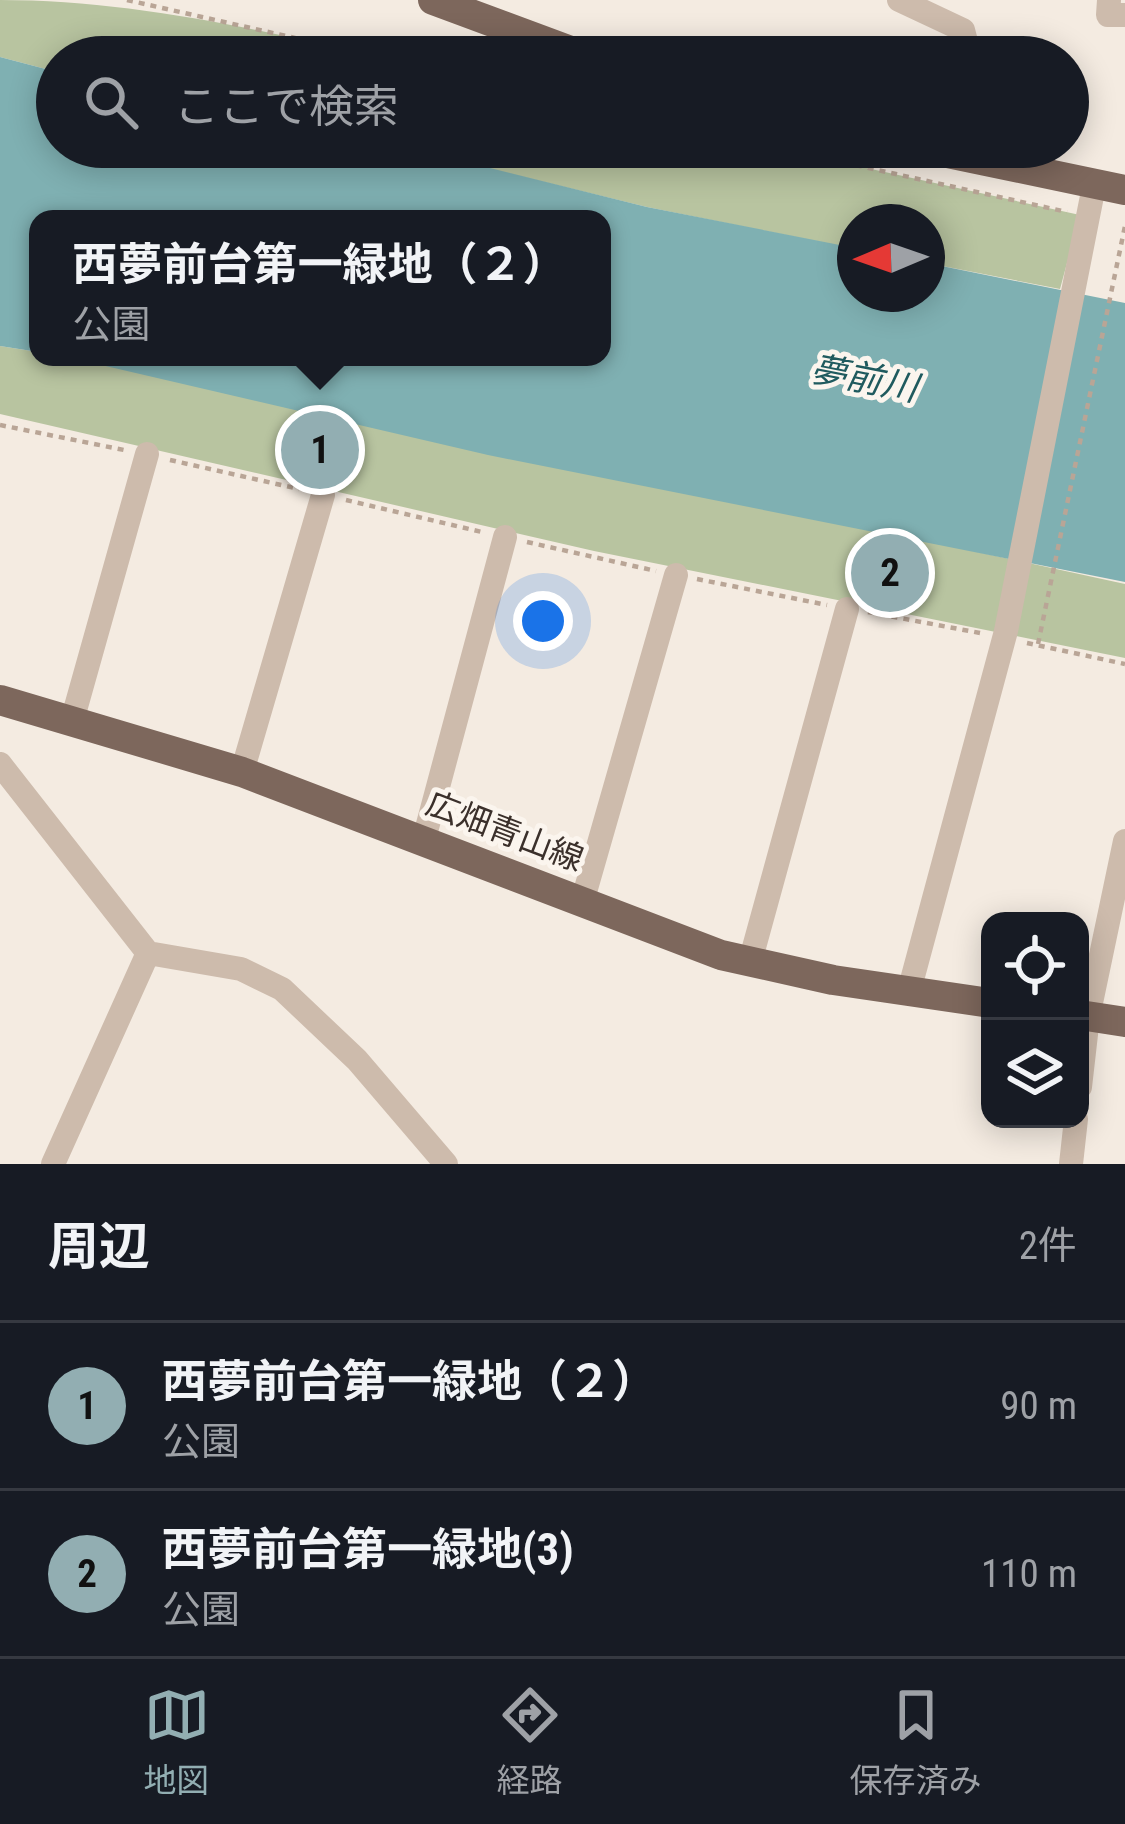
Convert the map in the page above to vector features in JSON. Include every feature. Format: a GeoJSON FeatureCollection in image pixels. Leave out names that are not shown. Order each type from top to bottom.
{"type":"FeatureCollection","features":[{"type":"Feature","properties":{"kind":"main road"},"geometry":{"type":"LineString","coordinates":[[434,0],[531,36]]}},
{"type":"Feature","properties":{"kind":"main road"},"geometry":{"type":"LineString","coordinates":[[1029,168],[1110,188]]}},
{"type":"Feature","properties":{"kind":"main road","name":"広畑青山線"},"geometry":{"type":"LineString","coordinates":[[0,700],[242,772],[721,955],[981,1002]]}},
{"type":"Feature","properties":{"kind":"main road"},"geometry":{"type":"LineString","coordinates":[[1089,1017],[1125,1022]]}},
{"type":"Feature","properties":{"kind":"street"},"geometry":{"type":"LineString","coordinates":[[899,0],[963,30],[965,36]]}},
{"type":"Feature","properties":{"kind":"street"},"geometry":{"type":"LineString","coordinates":[[1109,0],[1108,15],[1125,15]]}},
{"type":"Feature","properties":{"kind":"street"},"geometry":{"type":"LineString","coordinates":[[909,992],[1005,634],[1083,220],[1110,188]]}},
{"type":"Feature","properties":{"kind":"street"},"geometry":{"type":"LineString","coordinates":[[72,721],[147,454]]}},
{"type":"Feature","properties":{"kind":"street"},"geometry":{"type":"LineString","coordinates":[[242,772],[323,494]]}},
{"type":"Feature","properties":{"kind":"street"},"geometry":{"type":"LineString","coordinates":[[424,839],[505,537]]}},
{"type":"Feature","properties":{"kind":"street"},"geometry":{"type":"LineString","coordinates":[[583,899],[676,575]]}},
{"type":"Feature","properties":{"kind":"street"},"geometry":{"type":"LineString","coordinates":[[750,962],[847,609]]}},
{"type":"Feature","properties":{"kind":"street"},"geometry":{"type":"LineString","coordinates":[[0,764],[148,953],[242,969],[282,988],[357,1060],[446,1164]]}},
{"type":"Feature","properties":{"kind":"street"},"geometry":{"type":"LineString","coordinates":[[1089,995],[1125,841]]}},
{"type":"Feature","properties":{"kind":"street"},"geometry":{"type":"LineString","coordinates":[[53,1164],[148,953]]}},
{"type":"Feature","properties":{"kind":"street"},"geometry":{"type":"LineString","coordinates":[[1071,1164],[1075,1128]]}},
{"type":"Feature","properties":{"kind":"path"},"geometry":{"type":"LineString","coordinates":[[127,0],[286,36]]}},
{"type":"Feature","properties":{"kind":"path"},"geometry":{"type":"LineString","coordinates":[[863,168],[1083,220]]}},
{"type":"Feature","properties":{"kind":"path"},"geometry":{"type":"LineString","coordinates":[[1038,645],[1125,226]]}},
{"type":"Feature","properties":{"kind":"path"},"geometry":{"type":"LineString","coordinates":[[1005,634],[1125,664]]}},
{"type":"Feature","properties":{"kind":"green space"},"geometry":{"type":"Polygon","coordinates":[[[0,0],[143,10],[282,36],[36,36],[36,66],[0,57],[0,0]]]}},
{"type":"Feature","properties":{"kind":"green space"},"geometry":{"type":"Polygon","coordinates":[[[486,168],[866,168],[1080,215],[1060,289],[945,267],[945,204],[837,204],[837,245],[486,168]]]}},
{"type":"Feature","properties":{"kind":"green space"},"geometry":{"type":"Polygon","coordinates":[[[0,346],[29,351],[29,366],[121,366],[1125,584],[1125,658],[594,551],[0,414],[0,346]]]}},
{"type":"Feature","properties":{"kind":"water","name":"夢前川"},"geometry":{"type":"Polygon","coordinates":[[[0,57],[36,66],[36,168],[490,168],[647,207],[837,244],[837,312],[945,312],[945,267],[1125,303],[1125,582],[488,455],[106,366],[611,366],[611,210],[29,210],[29,351],[0,346],[0,57]]]}},
{"type":"Feature","properties":{"kind":"place","name":"西夢前台第一緑地（２）"},"geometry":{"type":"Point","coordinates":[320,450]}},
{"type":"Feature","properties":{"kind":"place","name":"西夢前台第一緑地(3)"},"geometry":{"type":"Point","coordinates":[890,573]}}]}
